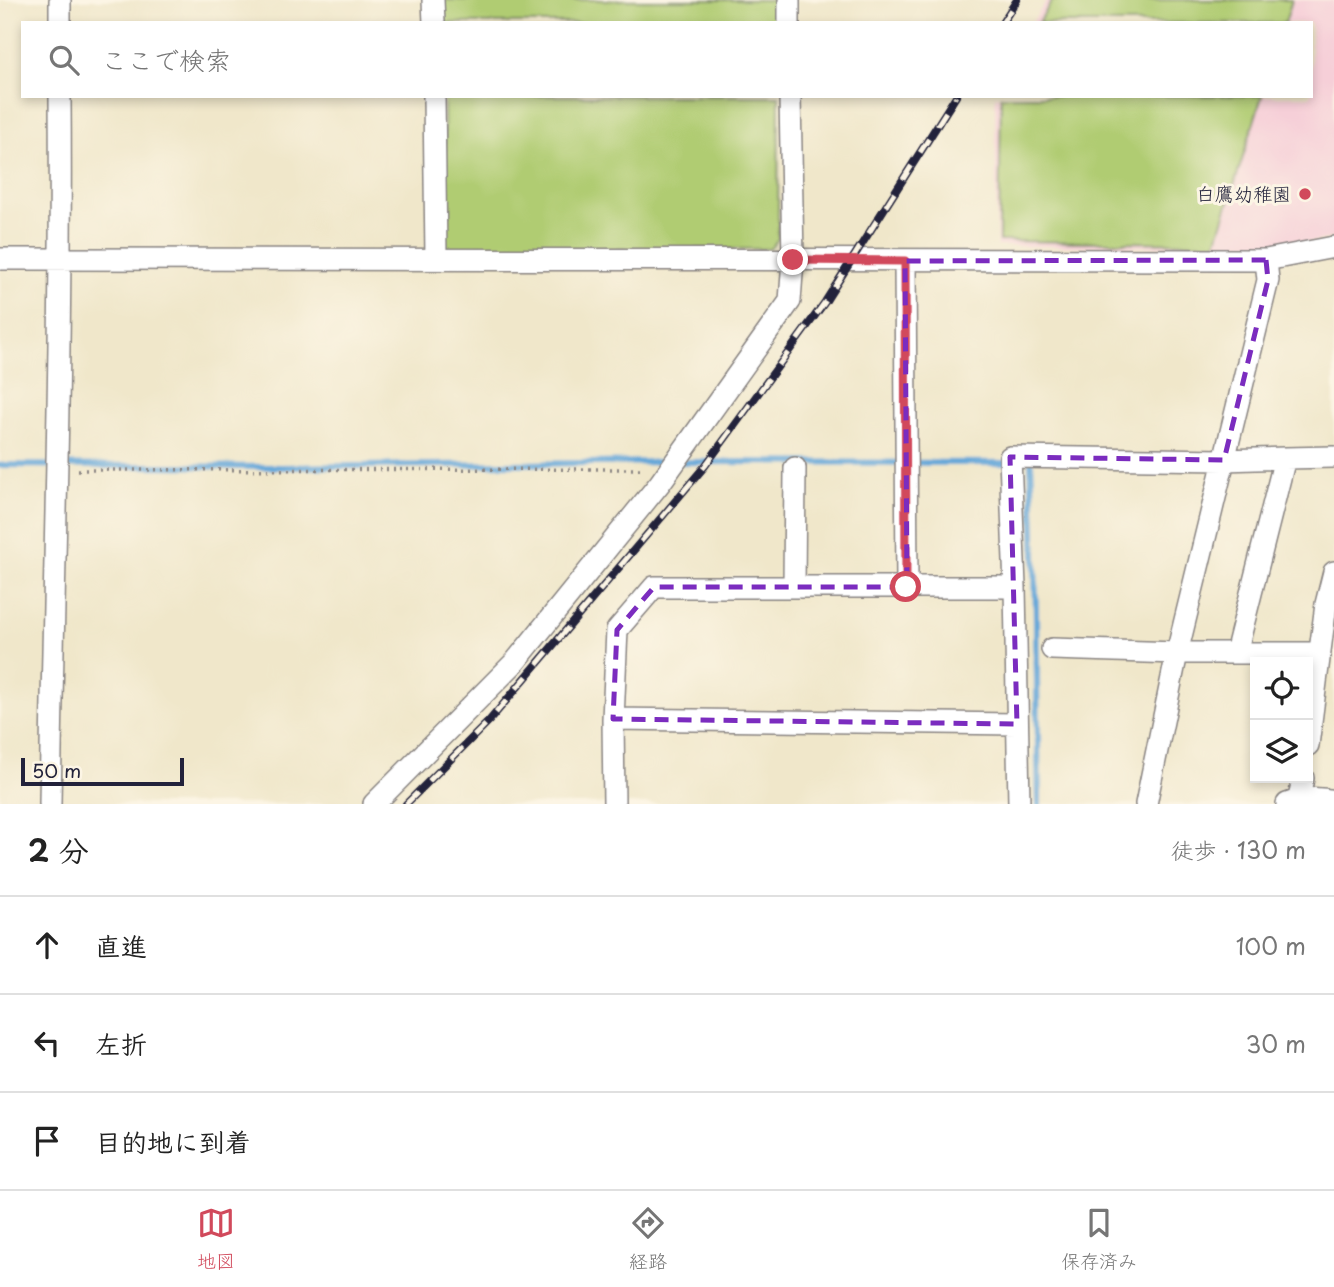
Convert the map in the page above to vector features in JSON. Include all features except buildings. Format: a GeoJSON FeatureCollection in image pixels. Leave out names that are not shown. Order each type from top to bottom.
{"type":"FeatureCollection","features":[{"type":"Feature","properties":{"kind":"street"},"geometry":{"type":"LineString","coordinates":[[60,0],[60,21]]}},
{"type":"Feature","properties":{"kind":"street"},"geometry":{"type":"LineString","coordinates":[[433,0],[434,21]]}},
{"type":"Feature","properties":{"kind":"street"},"geometry":{"type":"LineString","coordinates":[[789,0],[789,21]]}},
{"type":"Feature","properties":{"kind":"street"},"geometry":{"type":"LineString","coordinates":[[50,804],[61,258],[60,98]]}},
{"type":"Feature","properties":{"kind":"street"},"geometry":{"type":"LineString","coordinates":[[434,98],[436,258]]}},
{"type":"Feature","properties":{"kind":"street"},"geometry":{"type":"LineString","coordinates":[[374,804],[515,662],[670,469],[790,301],[793,260],[790,98]]}},
{"type":"Feature","properties":{"kind":"street"},"geometry":{"type":"LineString","coordinates":[[0,259],[1266,260],[1334,247]]}},
{"type":"Feature","properties":{"kind":"street"},"geometry":{"type":"LineString","coordinates":[[1146,804],[1177,653],[1268,280],[1266,260]]}},
{"type":"Feature","properties":{"kind":"street"},"geometry":{"type":"LineString","coordinates":[[905,261],[906,587]]}},
{"type":"Feature","properties":{"kind":"street"},"geometry":{"type":"LineString","coordinates":[[1019,804],[1010,457],[1224,460],[1334,457]]}},
{"type":"Feature","properties":{"kind":"street"},"geometry":{"type":"LineString","coordinates":[[1236,653],[1285,458]]}},
{"type":"Feature","properties":{"kind":"street"},"geometry":{"type":"LineString","coordinates":[[794,587],[795,468]]}},
{"type":"Feature","properties":{"kind":"street"},"geometry":{"type":"LineString","coordinates":[[1311,720],[1325,604],[1334,572]]}},
{"type":"Feature","properties":{"kind":"street"},"geometry":{"type":"LineString","coordinates":[[614,804],[613,719],[617,630],[653,587],[1015,587]]}},
{"type":"Feature","properties":{"kind":"street"},"geometry":{"type":"LineString","coordinates":[[1052,649],[1177,653],[1320,653]]}},
{"type":"Feature","properties":{"kind":"street"},"geometry":{"type":"LineString","coordinates":[[613,719],[1017,724]]}},
{"type":"Feature","properties":{"kind":"street"},"geometry":{"type":"LineString","coordinates":[[1301,783],[1295,802],[1324,798],[1334,801]]}},
{"type":"Feature","properties":{"kind":"path"},"geometry":{"type":"LineString","coordinates":[[55,470],[670,469]]}},
{"type":"Feature","properties":{"kind":"highlighted area"},"geometry":{"type":"Polygon","coordinates":[[[1266,260],[1268,280],[1224,460],[1010,457],[1017,724],[613,719],[617,630],[654,587],[907,587],[905,261],[1266,260]]]}},
{"type":"Feature","properties":{"kind":"shaded area"},"geometry":{"type":"Polygon","coordinates":[[[1047,0],[1334,0],[1334,238],[1283,247],[997,246],[995,98],[1313,98],[1313,21],[1033,21],[1047,0]]]}},
{"type":"Feature","properties":{"kind":"green space"},"geometry":{"type":"Polygon","coordinates":[[[444,0],[779,0],[779,21],[444,21],[444,0]]]}},
{"type":"Feature","properties":{"kind":"green space"},"geometry":{"type":"Polygon","coordinates":[[[1053,0],[1292,0],[1286,21],[1039,21],[1053,0]]]}},
{"type":"Feature","properties":{"kind":"green space"},"geometry":{"type":"Polygon","coordinates":[[[444,98],[779,98],[778,239],[770,249],[445,249],[444,98]]]}},
{"type":"Feature","properties":{"kind":"green space"},"geometry":{"type":"Polygon","coordinates":[[[1001,98],[1261,98],[1216,243],[999,241],[1001,98]]]}},
{"type":"Feature","properties":{"kind":"waterway"},"geometry":{"type":"LineString","coordinates":[[0,465],[282,467],[670,462]]}},
{"type":"Feature","properties":{"kind":"waterway"},"geometry":{"type":"LineString","coordinates":[[681,462],[1006,463]]}},
{"type":"Feature","properties":{"kind":"waterway"},"geometry":{"type":"LineString","coordinates":[[1031,463],[1039,804]]}},
{"type":"Feature","properties":{"kind":"railway"},"geometry":{"type":"LineString","coordinates":[[1003,21],[1017,0]]}},
{"type":"Feature","properties":{"kind":"railway"},"geometry":{"type":"LineString","coordinates":[[406,804],[489,721],[705,466],[825,302],[955,98]]}},
{"type":"Feature","properties":{"kind":"place","name":"白鷹幼稚園"},"geometry":{"type":"Point","coordinates":[1305,194]}},
{"type":"Feature","properties":{"kind":"route"},"geometry":{"type":"LineString","coordinates":[[793,260],[905,261],[906,587]]}}]}
